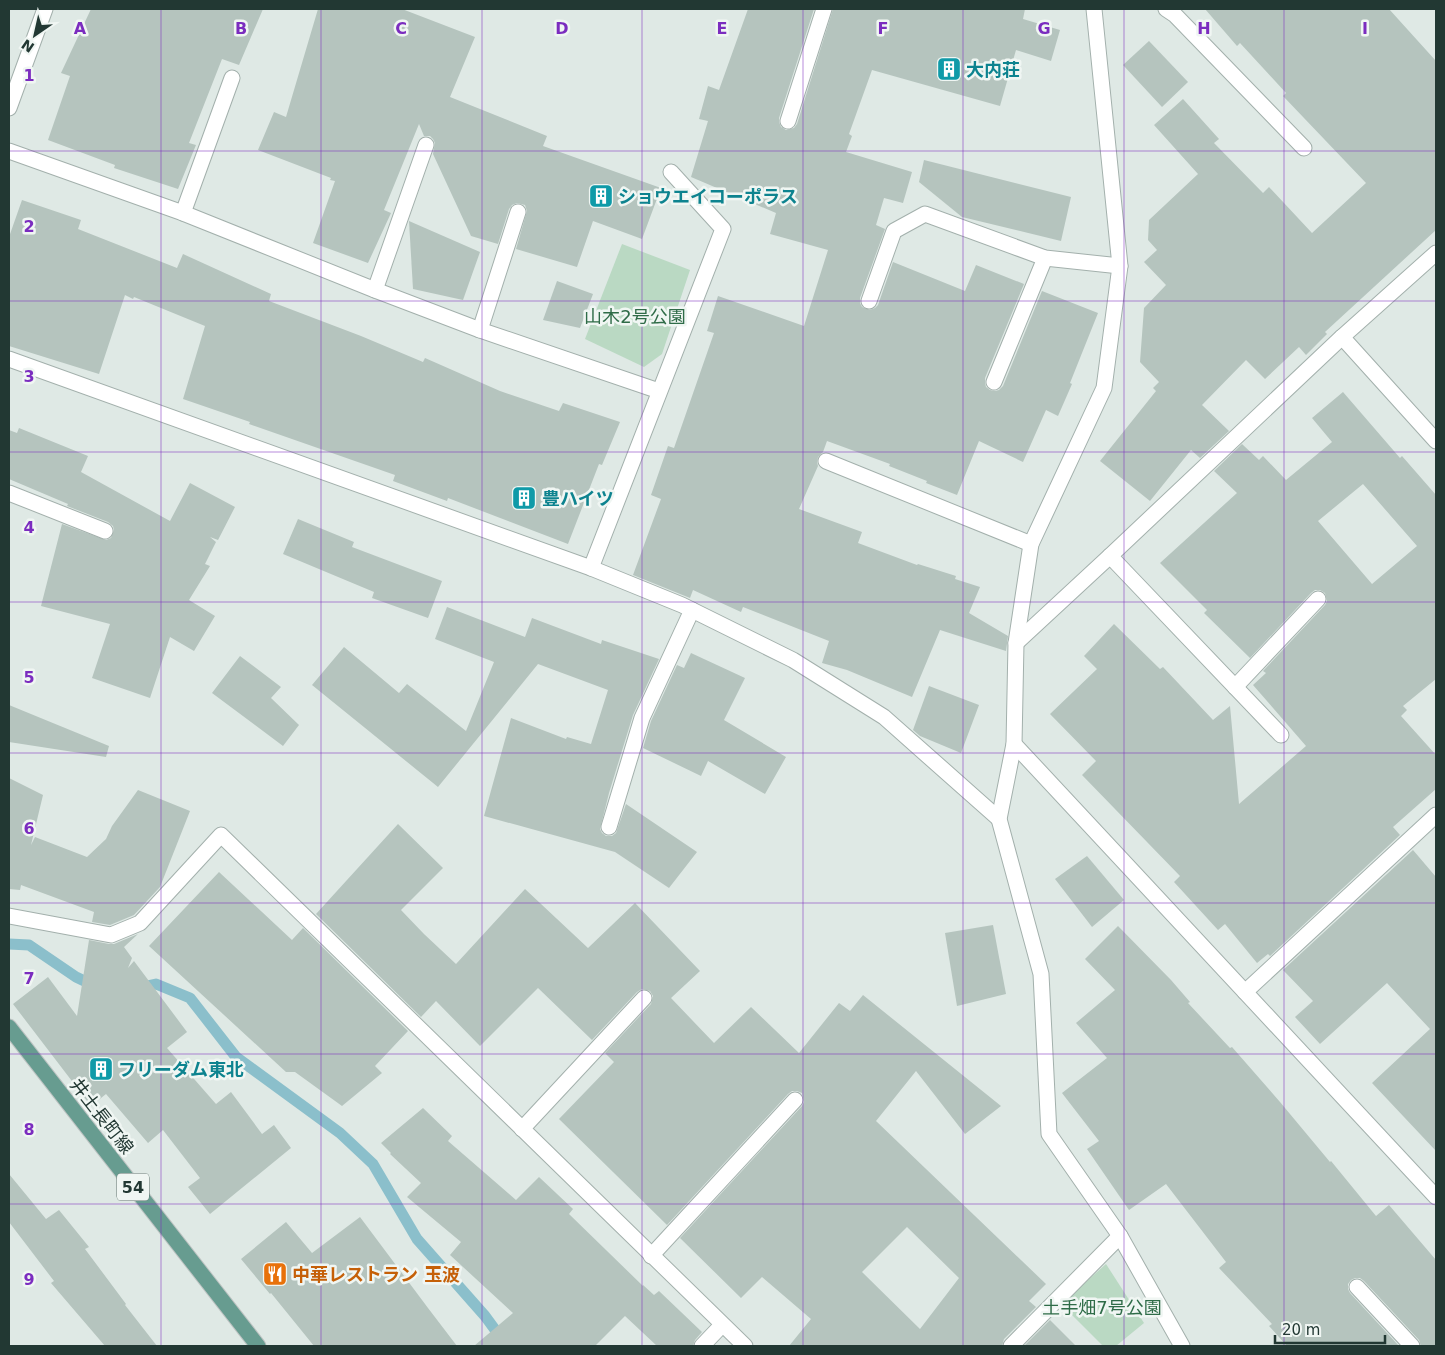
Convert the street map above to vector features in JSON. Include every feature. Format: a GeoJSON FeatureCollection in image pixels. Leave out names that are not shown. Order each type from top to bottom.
{"type":"FeatureCollection","features":[{"type":"Feature","properties":{"kind":"main road","name":"井土長町線"},"geometry":{"type":"LineString","coordinates":[[9,1027],[258,1346]]}},
{"type":"Feature","properties":{"kind":"street"},"geometry":{"type":"LineString","coordinates":[[9,108],[45,9]]}},
{"type":"Feature","properties":{"kind":"street"},"geometry":{"type":"LineString","coordinates":[[788,120],[824,9]]}},
{"type":"Feature","properties":{"kind":"street"},"geometry":{"type":"LineString","coordinates":[[1094,9],[1120,266],[1104,388],[1031,544],[1016,643],[1014,744],[999,818],[1041,974],[1049,1134],[1120,1236],[1182,1346]]}},
{"type":"Feature","properties":{"kind":"street"},"geometry":{"type":"LineString","coordinates":[[1166,9],[1176,15],[1304,148]]}},
{"type":"Feature","properties":{"kind":"street"},"geometry":{"type":"LineString","coordinates":[[183,213],[232,78]]}},
{"type":"Feature","properties":{"kind":"street"},"geometry":{"type":"LineString","coordinates":[[375,290],[426,145]]}},
{"type":"Feature","properties":{"kind":"street"},"geometry":{"type":"LineString","coordinates":[[9,151],[183,213],[480,330],[659,391]]}},
{"type":"Feature","properties":{"kind":"street"},"geometry":{"type":"LineString","coordinates":[[591,568],[723,229],[671,172]]}},
{"type":"Feature","properties":{"kind":"street"},"geometry":{"type":"LineString","coordinates":[[480,330],[518,212]]}},
{"type":"Feature","properties":{"kind":"street"},"geometry":{"type":"LineString","coordinates":[[869,301],[894,230],[925,214],[1046,258],[1120,266]]}},
{"type":"Feature","properties":{"kind":"street"},"geometry":{"type":"LineString","coordinates":[[1016,643],[1342,337],[1436,253]]}},
{"type":"Feature","properties":{"kind":"street"},"geometry":{"type":"LineString","coordinates":[[994,382],[1046,258]]}},
{"type":"Feature","properties":{"kind":"street"},"geometry":{"type":"LineString","coordinates":[[1342,337],[1436,441]]}},
{"type":"Feature","properties":{"kind":"street"},"geometry":{"type":"LineString","coordinates":[[9,359],[591,568],[682,605],[792,660],[884,717],[999,818]]}},
{"type":"Feature","properties":{"kind":"street"},"geometry":{"type":"LineString","coordinates":[[826,461],[1031,544]]}},
{"type":"Feature","properties":{"kind":"street"},"geometry":{"type":"LineString","coordinates":[[9,492],[105,531]]}},
{"type":"Feature","properties":{"kind":"street"},"geometry":{"type":"LineString","coordinates":[[1110,556],[1281,735]]}},
{"type":"Feature","properties":{"kind":"street"},"geometry":{"type":"LineString","coordinates":[[1235,687],[1318,599]]}},
{"type":"Feature","properties":{"kind":"street"},"geometry":{"type":"LineString","coordinates":[[609,827],[642,718],[692,610]]}},
{"type":"Feature","properties":{"kind":"street"},"geometry":{"type":"LineString","coordinates":[[1014,744],[1436,1197]]}},
{"type":"Feature","properties":{"kind":"street"},"geometry":{"type":"LineString","coordinates":[[1245,992],[1436,815]]}},
{"type":"Feature","properties":{"kind":"street"},"geometry":{"type":"LineString","coordinates":[[9,916],[110,935],[140,923],[221,835],[744,1346]]}},
{"type":"Feature","properties":{"kind":"street"},"geometry":{"type":"LineString","coordinates":[[522,1129],[644,998]]}},
{"type":"Feature","properties":{"kind":"street"},"geometry":{"type":"LineString","coordinates":[[652,1256],[796,1100]]}},
{"type":"Feature","properties":{"kind":"street"},"geometry":{"type":"LineString","coordinates":[[1011,1346],[1120,1236]]}},
{"type":"Feature","properties":{"kind":"street"},"geometry":{"type":"LineString","coordinates":[[1357,1287],[1412,1346]]}},
{"type":"Feature","properties":{"kind":"street"},"geometry":{"type":"LineString","coordinates":[[702,1346],[722,1325]]}},
{"type":"Feature","properties":{"kind":"green space","name":"山木2号公園"},"geometry":{"type":"Polygon","coordinates":[[[622,244],[690,270],[662,354],[644,367],[585,339],[622,244]]]}},
{"type":"Feature","properties":{"kind":"green space","name":"土手畑7号公園"},"geometry":{"type":"Polygon","coordinates":[[[1106,1264],[1144,1323],[1116,1346],[1103,1346],[1061,1304],[1106,1264]]]}},
{"type":"Feature","properties":{"kind":"building"},"geometry":{"type":"Polygon","coordinates":[[[91,9],[263,9],[239,65],[222,59],[189,143],[196,145],[178,189],[114,168],[115,165],[48,140],[70,76],[61,73],[91,9]]]}},
{"type":"Feature","properties":{"kind":"building"},"geometry":{"type":"Polygon","coordinates":[[[318,9],[402,9],[475,37],[450,97],[547,136],[543,146],[661,188],[642,239],[593,221],[577,267],[516,249],[527,211],[525,205],[517,203],[509,209],[498,244],[471,236],[433,154],[435,143],[430,136],[424,136],[419,124],[384,210],[391,213],[368,263],[313,243],[335,181],[258,150],[274,112],[286,117],[318,9]]]}},
{"type":"Feature","properties":{"kind":"building"},"geometry":{"type":"Polygon","coordinates":[[[748,9],[814,9],[779,118],[781,127],[786,130],[794,128],[797,124],[833,9],[1025,9],[1023,19],[1060,30],[1051,61],[1016,50],[1000,106],[872,70],[849,134],[852,136],[846,152],[912,172],[903,203],[884,198],[876,225],[885,229],[860,298],[862,307],[870,310],[878,305],[893,262],[965,291],[976,265],[1024,284],[985,378],[986,387],[995,391],[1003,386],[1042,291],[1098,313],[1058,416],[1046,410],[1023,462],[979,441],[957,495],[889,466],[890,464],[827,441],[823,452],[818,457],[818,466],[799,509],[862,532],[858,543],[917,565],[956,576],[955,579],[980,587],[969,613],[1008,636],[1006,651],[940,630],[912,697],[847,670],[822,663],[829,641],[743,607],[741,612],[693,590],[690,598],[633,575],[661,499],[651,495],[668,446],[674,448],[714,333],[707,331],[718,296],[804,326],[828,250],[770,234],[776,213],[691,177],[708,121],[699,119],[708,86],[719,90],[748,9]]]}},
{"type":"Feature","properties":{"kind":"building"},"geometry":{"type":"Polygon","coordinates":[[[1205,9],[1389,9],[1436,61],[1436,230],[1325,332],[1327,334],[1306,355],[1299,347],[1265,379],[1246,360],[1202,405],[1229,431],[1200,458],[1191,450],[1150,501],[1100,461],[1156,391],[1153,388],[1159,382],[1140,362],[1144,308],[1166,285],[1144,262],[1157,250],[1148,240],[1149,220],[1198,174],[1154,125],[1183,99],[1219,139],[1214,143],[1263,193],[1269,187],[1312,233],[1366,183],[1283,96],[1286,93],[1240,43],[1237,46],[1205,9]]]}},
{"type":"Feature","properties":{"kind":"building"},"geometry":{"type":"Polygon","coordinates":[[[1149,41],[1188,82],[1162,107],[1123,65],[1149,41]]]}},
{"type":"Feature","properties":{"kind":"building"},"geometry":{"type":"Polygon","coordinates":[[[924,160],[1071,197],[1061,241],[962,217],[919,182],[924,160]]]}},
{"type":"Feature","properties":{"kind":"building"},"geometry":{"type":"Polygon","coordinates":[[[22,200],[81,220],[78,229],[177,268],[183,254],[271,294],[269,301],[423,362],[425,358],[500,391],[559,411],[563,403],[620,422],[602,465],[599,464],[568,544],[448,498],[447,501],[393,481],[395,475],[183,399],[205,326],[134,297],[133,299],[125,295],[99,374],[9,346],[9,237],[22,200]]]}},
{"type":"Feature","properties":{"kind":"building"},"geometry":{"type":"Polygon","coordinates":[[[409,221],[480,252],[463,300],[413,289],[409,221]]]}},
{"type":"Feature","properties":{"kind":"building"},"geometry":{"type":"Polygon","coordinates":[[[557,281],[593,294],[580,328],[543,320],[557,281]]]}},
{"type":"Feature","properties":{"kind":"building"},"geometry":{"type":"Polygon","coordinates":[[[1343,392],[1400,458],[1402,456],[1436,495],[1436,679],[1403,706],[1407,710],[1401,716],[1436,755],[1436,789],[1393,827],[1400,835],[1270,956],[1268,954],[1257,963],[1225,924],[1218,930],[1174,882],[1180,876],[1082,775],[1096,761],[1050,714],[1097,669],[1084,656],[1114,624],[1160,669],[1163,667],[1213,720],[1230,706],[1239,804],[1306,746],[1253,685],[1266,673],[1263,671],[1325,605],[1327,601],[1325,593],[1315,590],[1311,593],[1250,658],[1204,613],[1207,610],[1160,563],[1237,493],[1214,471],[1242,444],[1259,460],[1263,456],[1286,480],[1332,442],[1312,418],[1343,392]],[[1363,484],[1318,521],[1372,584],[1417,546],[1363,484]]]}},
{"type":"Feature","properties":{"kind":"building"},"geometry":{"type":"Polygon","coordinates":[[[19,428],[88,456],[81,472],[170,521],[190,483],[235,507],[218,540],[210,537],[216,542],[205,564],[210,566],[189,600],[215,616],[194,651],[170,637],[150,698],[92,678],[110,624],[41,606],[62,524],[106,540],[111,538],[114,530],[113,526],[108,522],[67,506],[68,504],[9,479],[9,430],[17,433],[19,428]]]}},
{"type":"Feature","properties":{"kind":"building"},"geometry":{"type":"Polygon","coordinates":[[[298,519],[354,542],[352,547],[442,581],[428,618],[372,598],[374,592],[283,554],[298,519]]]}},
{"type":"Feature","properties":{"kind":"building"},"geometry":{"type":"Polygon","coordinates":[[[447,607],[525,637],[532,618],[601,644],[602,640],[659,659],[633,715],[600,829],[606,836],[612,836],[616,833],[626,804],[697,852],[669,888],[615,852],[484,816],[511,718],[566,739],[567,737],[591,744],[608,690],[538,664],[438,787],[312,685],[344,647],[399,693],[407,684],[466,731],[494,662],[435,639],[447,607]]]}},
{"type":"Feature","properties":{"kind":"building"},"geometry":{"type":"Polygon","coordinates":[[[691,653],[745,678],[724,720],[786,757],[765,794],[708,761],[701,776],[643,748],[651,721],[677,665],[684,668],[691,653]]]}},
{"type":"Feature","properties":{"kind":"building"},"geometry":{"type":"Polygon","coordinates":[[[240,656],[281,687],[271,698],[299,725],[283,746],[212,693],[240,656]]]}},
{"type":"Feature","properties":{"kind":"building"},"geometry":{"type":"Polygon","coordinates":[[[929,686],[979,705],[961,753],[920,736],[913,730],[929,686]]]}},
{"type":"Feature","properties":{"kind":"building"},"geometry":{"type":"Polygon","coordinates":[[[9,705],[109,746],[106,757],[9,742],[9,705]]]}},
{"type":"Feature","properties":{"kind":"building"},"geometry":{"type":"Polygon","coordinates":[[[9,778],[43,795],[31,845],[35,837],[87,857],[106,839],[112,826],[138,790],[190,811],[160,887],[134,915],[110,925],[92,922],[94,912],[21,885],[20,890],[9,889],[9,778]]]}},
{"type":"Feature","properties":{"kind":"building"},"geometry":{"type":"Polygon","coordinates":[[[398,824],[443,868],[401,910],[456,964],[525,889],[588,948],[635,903],[700,971],[671,998],[714,1043],[751,1007],[799,1053],[839,1003],[850,1011],[863,995],[1001,1106],[965,1134],[916,1071],[876,1121],[1046,1284],[1029,1301],[1036,1307],[1004,1339],[1002,1346],[789,1346],[811,1319],[762,1277],[741,1298],[680,1238],[802,1106],[804,1102],[802,1093],[792,1091],[788,1094],[667,1225],[559,1119],[614,1062],[605,1053],[651,1004],[653,996],[650,991],[642,989],[637,992],[592,1040],[538,988],[480,1046],[436,1001],[421,1017],[316,914],[398,824]],[[907,1227],[862,1272],[920,1329],[959,1278],[907,1227]]]}},
{"type":"Feature","properties":{"kind":"building"},"geometry":{"type":"Polygon","coordinates":[[[1413,850],[1436,877],[1436,1151],[1372,1083],[1430,1029],[1387,983],[1320,1044],[1295,1017],[1313,1001],[1283,970],[1413,850]]]}},
{"type":"Feature","properties":{"kind":"building"},"geometry":{"type":"Polygon","coordinates":[[[1087,856],[1124,900],[1092,927],[1055,879],[1087,856]]]}},
{"type":"Feature","properties":{"kind":"building"},"geometry":{"type":"Polygon","coordinates":[[[219,872],[292,940],[303,928],[408,1031],[375,1066],[382,1073],[342,1106],[295,1072],[286,1072],[149,946],[219,872]]]}},
{"type":"Feature","properties":{"kind":"building"},"geometry":{"type":"Polygon","coordinates":[[[993,925],[1006,994],[957,1006],[945,933],[993,925]]]}},
{"type":"Feature","properties":{"kind":"building"},"geometry":{"type":"Polygon","coordinates":[[[1118,926],[1171,980],[1190,1002],[1188,1003],[1230,1048],[1232,1047],[1376,1216],[1389,1205],[1436,1260],[1436,1346],[1421,1346],[1419,1340],[1364,1281],[1360,1278],[1355,1278],[1348,1284],[1350,1293],[1399,1346],[1287,1346],[1269,1326],[1272,1324],[1219,1268],[1226,1262],[1166,1184],[1129,1210],[1087,1149],[1099,1141],[1062,1093],[1107,1058],[1076,1023],[1115,990],[1085,959],[1118,926]]]}},
{"type":"Feature","properties":{"kind":"building"},"geometry":{"type":"Polygon","coordinates":[[[138,934],[124,947],[132,958],[128,968],[134,961],[187,1032],[167,1048],[216,1104],[231,1092],[262,1134],[274,1125],[291,1148],[210,1214],[188,1187],[200,1178],[163,1130],[148,1143],[106,1094],[91,1106],[13,1004],[48,977],[77,1016],[89,940],[114,944],[138,934]]]}},
{"type":"Feature","properties":{"kind":"building"},"geometry":{"type":"Polygon","coordinates":[[[423,1108],[452,1136],[448,1141],[516,1200],[539,1177],[573,1209],[569,1214],[643,1286],[654,1295],[659,1291],[702,1332],[695,1340],[693,1346],[657,1346],[625,1316],[595,1346],[474,1346],[513,1313],[450,1255],[461,1242],[407,1197],[421,1183],[381,1143],[423,1108]]]}},
{"type":"Feature","properties":{"kind":"building"},"geometry":{"type":"Polygon","coordinates":[[[9,1174],[46,1219],[59,1210],[89,1247],[85,1249],[157,1346],[105,1346],[51,1283],[54,1281],[9,1222],[9,1174]]]}},
{"type":"Feature","properties":{"kind":"building"},"geometry":{"type":"Polygon","coordinates":[[[360,1217],[457,1346],[314,1346],[241,1259],[286,1222],[312,1253],[360,1217]]]}},
{"type":"Feature","properties":{"kind":"building"},"geometry":{"type":"Polygon","coordinates":[[[1050,1320],[1076,1346],[1024,1346],[1050,1320]]]}},
{"type":"Feature","properties":{"kind":"waterway"},"geometry":{"type":"LineString","coordinates":[[9,944],[29,945],[76,977],[95,986]]}},
{"type":"Feature","properties":{"kind":"waterway"},"geometry":{"type":"LineString","coordinates":[[138,988],[156,984],[190,998],[236,1057],[340,1133],[373,1164],[417,1239],[485,1316],[507,1346]]}},
{"type":"Feature","properties":{"kind":"place","name":"大内荘"},"geometry":{"type":"Point","coordinates":[949,69]}},
{"type":"Feature","properties":{"kind":"place","name":"ショウエイコーポラス"},"geometry":{"type":"Point","coordinates":[601,196]}},
{"type":"Feature","properties":{"kind":"place","name":"豊ハイツ"},"geometry":{"type":"Point","coordinates":[524,498]}},
{"type":"Feature","properties":{"kind":"place","name":"フリーダム東北"},"geometry":{"type":"Point","coordinates":[101,1069]}},
{"type":"Feature","properties":{"kind":"place","name":"中華レストラン 玉波"},"geometry":{"type":"Point","coordinates":[275,1274]}}]}
